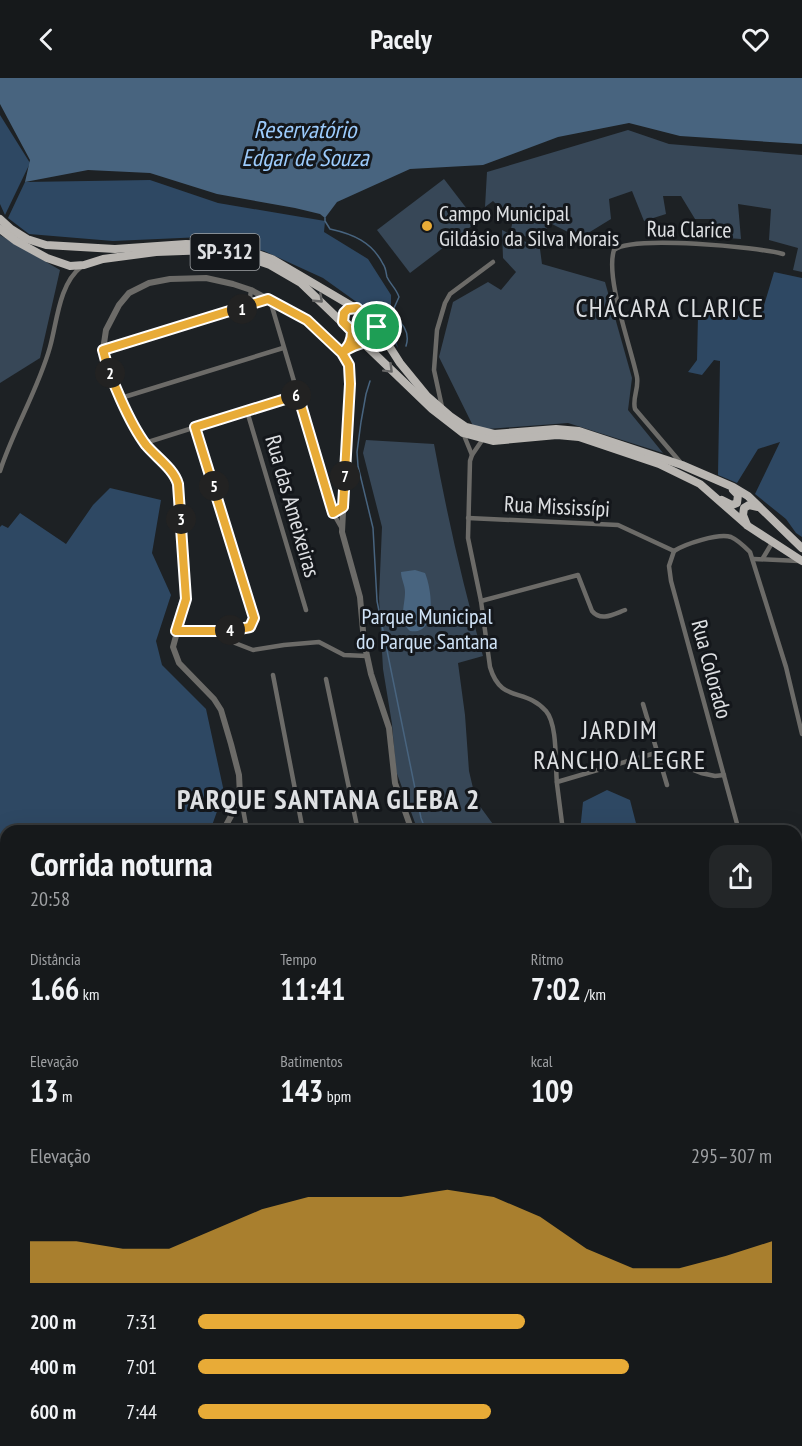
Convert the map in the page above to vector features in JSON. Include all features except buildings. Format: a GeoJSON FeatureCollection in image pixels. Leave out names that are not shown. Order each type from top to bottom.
{"type":"FeatureCollection","features":[{"type":"Feature","properties":{"kind":"main road","name":"SP-312"},"geometry":{"type":"LineString","coordinates":[[0,219],[27,239],[46,245],[121,248],[199,244],[249,251],[284,264],[357,308],[377,327],[405,370],[442,410],[466,427],[484,433],[503,434],[556,429],[579,431],[682,465],[725,483],[748,496],[802,548]]}},
{"type":"Feature","properties":{"kind":"main road","name":"SP-312"},"geometry":{"type":"LineString","coordinates":[[0,229],[27,247],[64,264],[85,265],[103,259],[156,252],[210,250],[264,262],[292,276],[314,294],[432,409],[463,433],[483,439],[504,440],[557,435],[579,437],[679,472],[700,483],[748,526],[802,561]]}},
{"type":"Feature","properties":{"kind":"main road"},"geometry":{"type":"LineString","coordinates":[[64,264],[62,255],[68,247]]}},
{"type":"Feature","properties":{"kind":"main road"},"geometry":{"type":"LineString","coordinates":[[84,248],[89,255],[85,265]]}},
{"type":"Feature","properties":{"kind":"main road"},"geometry":{"type":"LineString","coordinates":[[343,322],[345,311],[357,308]]}},
{"type":"Feature","properties":{"kind":"main road"},"geometry":{"type":"LineString","coordinates":[[364,343],[374,337],[377,327]]}},
{"type":"Feature","properties":{"kind":"main road"},"geometry":{"type":"LineString","coordinates":[[718,498],[732,505],[739,500],[738,495],[725,483]]}},
{"type":"Feature","properties":{"kind":"main road"},"geometry":{"type":"LineString","coordinates":[[748,526],[743,515],[744,508],[749,505],[762,509]]}},
{"type":"Feature","properties":{"kind":"street","name":"Rua Clarice"},"geometry":{"type":"LineString","coordinates":[[682,465],[635,409],[634,400],[638,381],[614,282],[612,260],[614,250],[624,245],[671,243],[752,247],[783,254]]}},
{"type":"Feature","properties":{"kind":"street"},"geometry":{"type":"LineString","coordinates":[[442,410],[434,370],[437,330],[445,303],[450,294],[493,262]]}},
{"type":"Feature","properties":{"kind":"street"},"geometry":{"type":"LineString","coordinates":[[64,264],[70,280]]}},
{"type":"Feature","properties":{"kind":"street"},"geometry":{"type":"LineString","coordinates":[[0,471],[47,356],[70,280],[75,272],[85,265]]}},
{"type":"Feature","properties":{"kind":"street"},"geometry":{"type":"LineString","coordinates":[[246,825],[239,775],[220,710],[208,691],[177,660],[173,647],[186,599],[178,484],[175,476],[145,443],[121,398],[103,350],[106,330],[119,305],[129,294],[148,283],[170,279],[206,278],[251,290],[307,320],[342,353],[349,365],[348,424],[341,527],[360,597],[367,656],[389,728],[395,783],[410,825]]}},
{"type":"Feature","properties":{"kind":"street"},"geometry":{"type":"LineString","coordinates":[[249,306],[251,290]]}},
{"type":"Feature","properties":{"kind":"street"},"geometry":{"type":"LineString","coordinates":[[103,350],[269,300]]}},
{"type":"Feature","properties":{"kind":"street"},"geometry":{"type":"LineString","coordinates":[[269,300],[333,513],[341,527]]}},
{"type":"Feature","properties":{"kind":"street"},"geometry":{"type":"LineString","coordinates":[[342,353],[349,346],[352,331]]}},
{"type":"Feature","properties":{"kind":"street"},"geometry":{"type":"LineString","coordinates":[[349,346],[364,343]]}},
{"type":"Feature","properties":{"kind":"street"},"geometry":{"type":"LineString","coordinates":[[121,398],[283,348]]}},
{"type":"Feature","properties":{"kind":"street"},"geometry":{"type":"LineString","coordinates":[[145,443],[298,395]]}},
{"type":"Feature","properties":{"kind":"street","name":"Rua das Ameixeiras"},"geometry":{"type":"LineString","coordinates":[[248,411],[306,610]]}},
{"type":"Feature","properties":{"kind":"street"},"geometry":{"type":"LineString","coordinates":[[176,631],[229,631],[250,627],[254,618],[195,427]]}},
{"type":"Feature","properties":{"kind":"street"},"geometry":{"type":"LineString","coordinates":[[463,433],[472,455]]}},
{"type":"Feature","properties":{"kind":"street"},"geometry":{"type":"LineString","coordinates":[[483,439],[470,461],[468,538],[493,677],[500,687],[536,703],[549,716],[555,744],[562,825]]}},
{"type":"Feature","properties":{"kind":"street"},"geometry":{"type":"LineString","coordinates":[[333,513],[343,507]]}},
{"type":"Feature","properties":{"kind":"street","name":"Rua Mississípi"},"geometry":{"type":"LineString","coordinates":[[468,518],[618,525],[674,550]]}},
{"type":"Feature","properties":{"kind":"street"},"geometry":{"type":"LineString","coordinates":[[674,550],[715,537],[726,536],[750,552],[786,667],[802,734]]}},
{"type":"Feature","properties":{"kind":"street"},"geometry":{"type":"LineString","coordinates":[[763,558],[772,543]]}},
{"type":"Feature","properties":{"kind":"street","name":"Rua Colorado"},"geometry":{"type":"LineString","coordinates":[[674,550],[669,566],[671,581],[737,825]]}},
{"type":"Feature","properties":{"kind":"street"},"geometry":{"type":"LineString","coordinates":[[754,559],[802,561]]}},
{"type":"Feature","properties":{"kind":"street"},"geometry":{"type":"LineString","coordinates":[[481,601],[578,575],[595,615],[605,617],[626,610]]}},
{"type":"Feature","properties":{"kind":"street"},"geometry":{"type":"LineString","coordinates":[[235,644],[253,650],[320,642],[344,655],[367,656]]}},
{"type":"Feature","properties":{"kind":"street"},"geometry":{"type":"LineString","coordinates":[[273,675],[302,825]]}},
{"type":"Feature","properties":{"kind":"street"},"geometry":{"type":"LineString","coordinates":[[327,680],[357,825]]}},
{"type":"Feature","properties":{"kind":"street"},"geometry":{"type":"LineString","coordinates":[[643,704],[667,785]]}},
{"type":"Feature","properties":{"kind":"street"},"geometry":{"type":"LineString","coordinates":[[557,782],[645,755],[659,756],[701,773],[724,775]]}},
{"type":"Feature","properties":{"kind":"street"},"geometry":{"type":"LineString","coordinates":[[226,825],[240,795]]}},
{"type":"Feature","properties":{"kind":"green space"},"geometry":{"type":"Polygon","coordinates":[[[628,130],[669,144],[802,155],[802,272],[793,270],[798,248],[769,240],[771,209],[738,204],[741,239],[714,237],[711,219],[695,219],[681,196],[663,196],[666,214],[644,221],[632,191],[609,199],[611,219],[580,238],[550,223],[538,243],[511,229],[513,220],[493,201],[485,207],[487,172],[628,130]]]}},
{"type":"Feature","properties":{"kind":"green space","name":"Campo Municipal Gildásio da Silva Morais"},"geometry":{"type":"Polygon","coordinates":[[[444,179],[477,222],[410,273],[377,230],[444,179]]]}},
{"type":"Feature","properties":{"kind":"green space"},"geometry":{"type":"Polygon","coordinates":[[[502,230],[540,249],[542,264],[605,282],[632,378],[628,410],[663,453],[568,423],[475,430],[439,357],[453,302],[488,282],[501,290],[516,272],[503,258],[502,230]]]}},
{"type":"Feature","properties":{"kind":"green space"},"geometry":{"type":"Polygon","coordinates":[[[0,235],[60,270],[40,358],[0,383],[0,235]]]}},
{"type":"Feature","properties":{"kind":"green space","name":"Parque Municipal do Parque Santana"},"geometry":{"type":"Polygon","coordinates":[[[366,440],[434,444],[456,550],[483,656],[458,663],[469,771],[476,801],[494,825],[416,825],[396,771],[392,724],[383,669],[379,598],[382,527],[363,453],[366,440]]]}},
{"type":"Feature","properties":{"kind":"shaded area"},"geometry":{"type":"Polygon","coordinates":[[[0,115],[30,163],[5,215],[0,204],[0,115]]]}},
{"type":"Feature","properties":{"kind":"shaded area"},"geometry":{"type":"Polygon","coordinates":[[[150,180],[218,203],[325,221],[324,232],[368,259],[391,295],[391,323],[398,348],[379,318],[323,278],[264,251],[203,237],[113,241],[29,234],[8,218],[25,182],[150,180]]]}},
{"type":"Feature","properties":{"kind":"shaded area"},"geometry":{"type":"Polygon","coordinates":[[[774,272],[802,278],[802,537],[796,533],[786,519],[755,494],[780,442],[758,449],[737,483],[718,475],[720,361],[714,360],[702,375],[688,372],[697,360],[698,315],[762,312],[774,272]]]}},
{"type":"Feature","properties":{"kind":"shaded area"},"geometry":{"type":"Polygon","coordinates":[[[110,488],[161,500],[152,553],[171,595],[156,641],[162,665],[206,709],[224,792],[212,825],[0,825],[0,527],[2,525],[8,528],[20,513],[66,544],[93,505],[110,488]]]}},
{"type":"Feature","properties":{"kind":"shaded area"},"geometry":{"type":"Polygon","coordinates":[[[607,790],[630,800],[636,825],[581,825],[583,802],[607,790]]]}},
{"type":"Feature","properties":{"kind":"water","name":"Reservatório Edgar de Souza"},"geometry":{"type":"Polygon","coordinates":[[[0,78],[802,78],[802,144],[680,136],[629,123],[558,137],[483,165],[410,169],[337,202],[325,218],[320,214],[295,208],[217,194],[150,173],[88,170],[25,182],[30,160],[0,104],[0,78]]]}},
{"type":"Feature","properties":{"kind":"water"},"geometry":{"type":"Polygon","coordinates":[[[415,570],[425,573],[428,580],[431,610],[425,626],[419,631],[410,631],[403,618],[405,592],[401,572],[415,570]]]}},
{"type":"Feature","properties":{"kind":"waterway"},"geometry":{"type":"LineString","coordinates":[[325,218],[330,229],[361,240],[379,256],[387,277],[399,297],[394,308],[394,316],[405,330],[406,346]]}},
{"type":"Feature","properties":{"kind":"waterway"},"geometry":{"type":"LineString","coordinates":[[370,381],[361,422],[357,452],[358,466],[373,528],[377,601],[424,825]]}},
{"type":"Feature","properties":{"kind":"place","name":"Campo Municipal Gildásio da Silva Morais"},"geometry":{"type":"Point","coordinates":[427,226]}},
{"type":"Feature","properties":{"kind":"district","name":"CHÁCARA CLARICE"},"geometry":{"type":"Point","coordinates":[670,308]}},
{"type":"Feature","properties":{"kind":"district","name":"JARDIM RANCHO ALEGRE"},"geometry":{"type":"Point","coordinates":[620,745]}},
{"type":"Feature","properties":{"kind":"district","name":"PARQUE SANTANA GLEBA 2"},"geometry":{"type":"Point","coordinates":[329,799]}},
{"type":"Feature","properties":{"kind":"route"},"geometry":{"type":"LineString","coordinates":[[377,327],[357,308],[348,309],[344,313],[343,322],[352,331],[352,336],[349,346],[347,349],[342,353],[349,365],[350,384],[343,507],[337,512],[333,513],[298,395],[195,427],[254,618],[250,627],[229,631],[176,631],[186,599],[177,479],[145,443],[121,398],[103,350],[268,299],[307,320],[342,353],[349,346],[364,343],[374,337],[377,327]]}}]}
